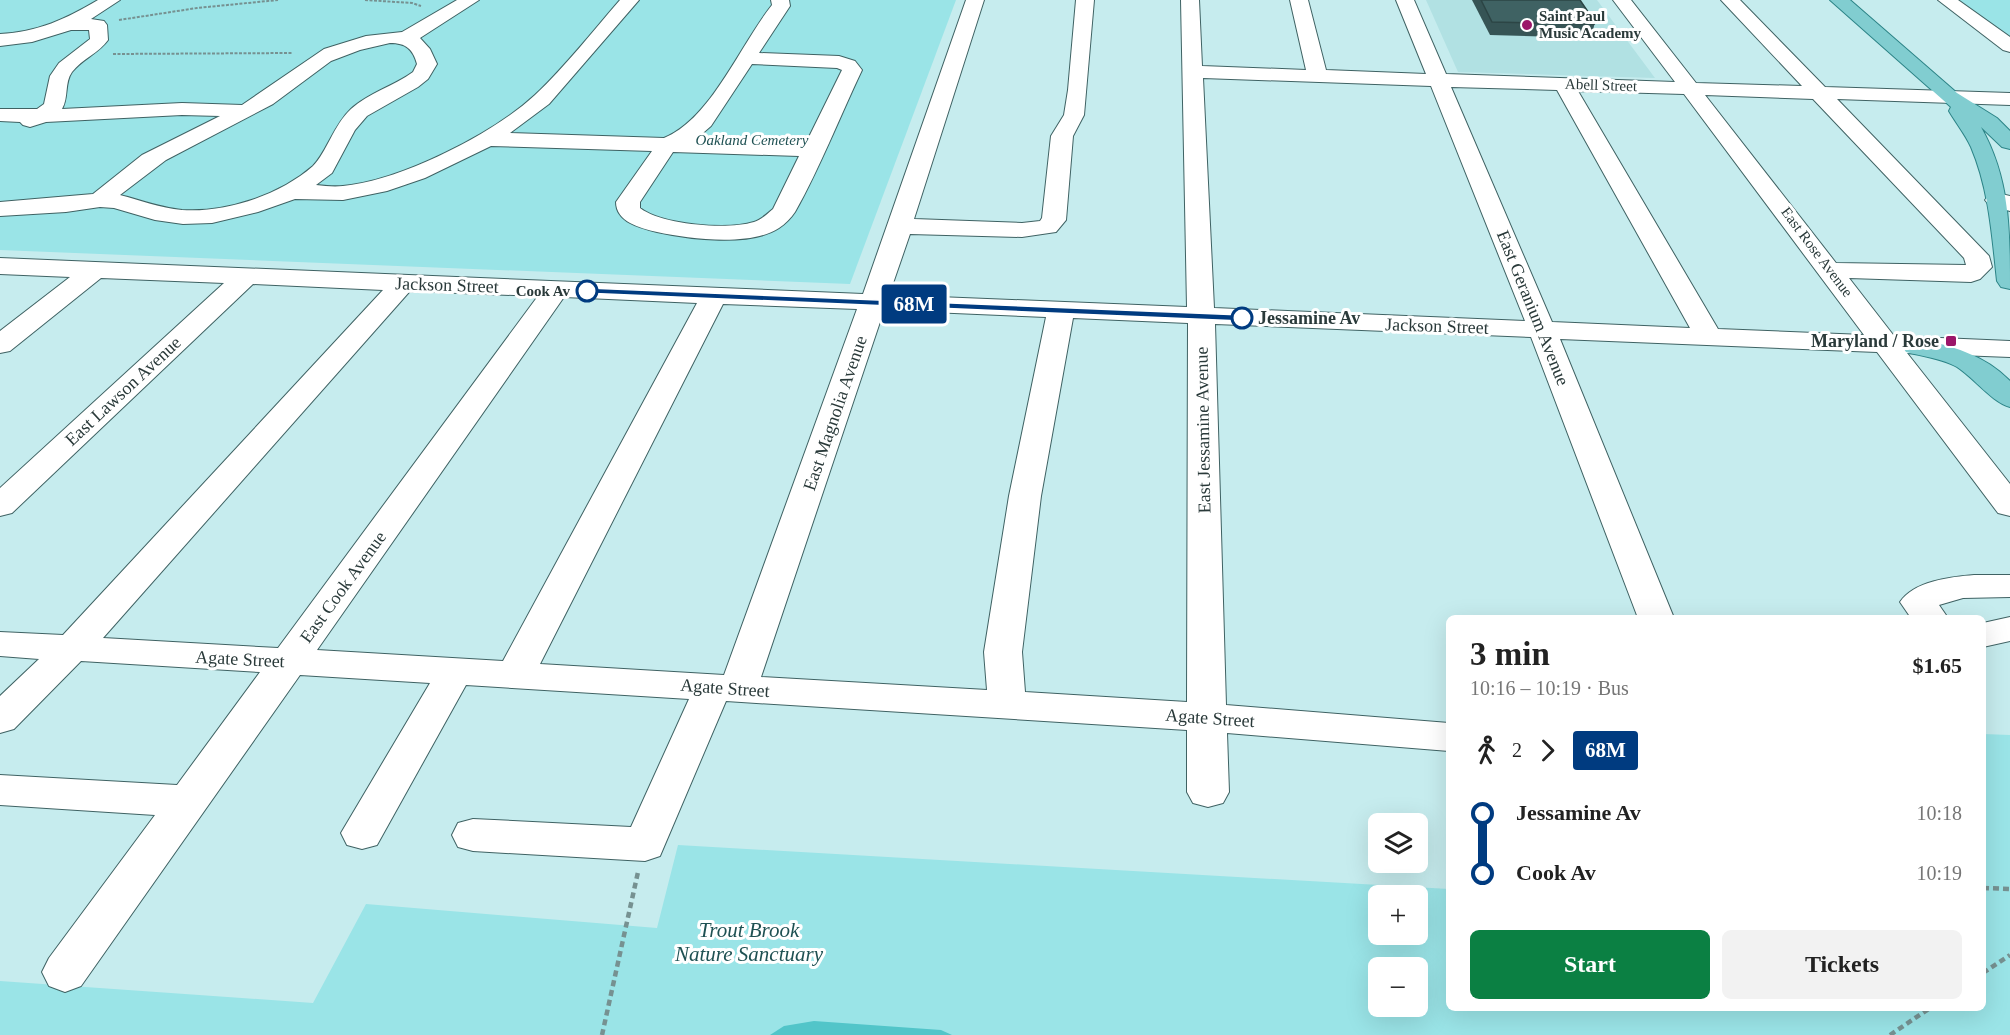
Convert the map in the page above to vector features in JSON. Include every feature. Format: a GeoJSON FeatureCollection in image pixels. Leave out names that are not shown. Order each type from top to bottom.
{"type":"FeatureCollection","features":[{"type":"Feature","properties":{"kind":"main road"},"geometry":{"type":"LineString","coordinates":[[1839,0],[1950,97],[1989,123],[2010,142]]}},
{"type":"Feature","properties":{"kind":"main road"},"geometry":{"type":"LineString","coordinates":[[1950,97],[1982,147],[2004,202],[2010,280]]}},
{"type":"Feature","properties":{"kind":"main road"},"geometry":{"type":"LineString","coordinates":[[1901,345],[1965,360],[1994,381],[2010,398]]}},
{"type":"Feature","properties":{"kind":"street"},"geometry":{"type":"LineString","coordinates":[[0,40],[49,34],[111,0]]}},
{"type":"Feature","properties":{"kind":"street"},"geometry":{"type":"LineString","coordinates":[[100,200],[156,156],[244,112],[284,88],[325,56],[375,40],[406,38],[470,0]]}},
{"type":"Feature","properties":{"kind":"street"},"geometry":{"type":"LineString","coordinates":[[293,192],[343,193],[379,186],[417,173],[488,139],[542,100],[630,0]]}},
{"type":"Feature","properties":{"kind":"street"},"geometry":{"type":"LineString","coordinates":[[746,58],[825,60],[848,65],[852,70],[783,212],[762,228],[732,232],[658,225],[632,216],[628,210],[628,202],[667,145],[684,138],[704,122],[746,58],[781,6],[780,0]]}},
{"type":"Feature","properties":{"kind":"street","name":"East Magnolia Avenue"},"geometry":{"type":"LineString","coordinates":[[645,844],[726,688],[873,302],[975,0]]}},
{"type":"Feature","properties":{"kind":"street"},"geometry":{"type":"LineString","coordinates":[[900,226],[1022,230],[1047,227],[1054,220],[1062,135],[1074,115],[1078,90],[1085,0]]}},
{"type":"Feature","properties":{"kind":"street","name":"East Jessamine Avenue"},"geometry":{"type":"LineString","coordinates":[[1190,0],[1201,316],[1208,792]]}},
{"type":"Feature","properties":{"kind":"street"},"geometry":{"type":"LineString","coordinates":[[1299,0],[1317,76]]}},
{"type":"Feature","properties":{"kind":"street","name":"East Geranium Avenue"},"geometry":{"type":"LineString","coordinates":[[1405,0],[1543,330],[1655,615]]}},
{"type":"Feature","properties":{"kind":"street","name":"East Rose Avenue"},"geometry":{"type":"LineString","coordinates":[[1622,0],[1830,270],[1901,345],[2010,506]]}},
{"type":"Feature","properties":{"kind":"street"},"geometry":{"type":"LineString","coordinates":[[1730,0],[1977,256],[1979,267],[1971,274],[1830,270]]}},
{"type":"Feature","properties":{"kind":"street"},"geometry":{"type":"LineString","coordinates":[[1947,0],[2010,46]]}},
{"type":"Feature","properties":{"kind":"street"},"geometry":{"type":"LineString","coordinates":[[0,130],[40,117],[54,109],[57,102],[56,91],[65,68],[99,40],[98,25],[70,24]]}},
{"type":"Feature","properties":{"kind":"street"},"geometry":{"type":"LineString","coordinates":[[0,209],[66,206],[100,200],[116,201],[155,213],[183,217],[212,216],[250,207],[293,192],[324,168],[332,157],[336,142],[360,112],[421,75],[427,63],[425,55],[418,46],[406,38]]}},
{"type":"Feature","properties":{"kind":"street","name":"Abell Street"},"geometry":{"type":"LineString","coordinates":[[1193,72],[2010,99]]}},
{"type":"Feature","properties":{"kind":"street"},"geometry":{"type":"LineString","coordinates":[[1564,84],[1709,336]]}},
{"type":"Feature","properties":{"kind":"street"},"geometry":{"type":"LineString","coordinates":[[0,115],[40,117],[209,108],[244,112]]}},
{"type":"Feature","properties":{"kind":"street"},"geometry":{"type":"LineString","coordinates":[[488,139],[813,150]]}},
{"type":"Feature","properties":{"kind":"street","name":"Jackson Street"},"geometry":{"type":"LineString","coordinates":[[0,266],[2010,349]]}},
{"type":"Feature","properties":{"kind":"street"},"geometry":{"type":"LineString","coordinates":[[0,345],[95,270]]}},
{"type":"Feature","properties":{"kind":"street","name":"East Lawson Avenue"},"geometry":{"type":"LineString","coordinates":[[0,506],[247,276]]}},
{"type":"Feature","properties":{"kind":"street"},"geometry":{"type":"LineString","coordinates":[[0,719],[72,648],[403,283]]}},
{"type":"Feature","properties":{"kind":"street","name":"East Cook Avenue"},"geometry":{"type":"LineString","coordinates":[[65,972],[557,289]]}},
{"type":"Feature","properties":{"kind":"street"},"geometry":{"type":"LineString","coordinates":[[515,675],[714,296]]}},
{"type":"Feature","properties":{"kind":"street"},"geometry":{"type":"LineString","coordinates":[[1004,705],[1007,685],[1003,652],[1025,496],[1061,310]]}},
{"type":"Feature","properties":{"kind":"street"},"geometry":{"type":"LineString","coordinates":[[1928,615],[1918,602],[1937,591],[1976,585],[2010,586]]}},
{"type":"Feature","properties":{"kind":"street"},"geometry":{"type":"LineString","coordinates":[[1986,634],[2010,629]]}},
{"type":"Feature","properties":{"kind":"street","name":"Agate Street"},"geometry":{"type":"LineString","coordinates":[[0,644],[1207,717],[1446,737]]}},
{"type":"Feature","properties":{"kind":"street"},"geometry":{"type":"LineString","coordinates":[[362,833],[455,672]]}},
{"type":"Feature","properties":{"kind":"street"},"geometry":{"type":"LineString","coordinates":[[0,790],[189,801]]}},
{"type":"Feature","properties":{"kind":"street"},"geometry":{"type":"LineString","coordinates":[[473,835],[645,844]]}},
{"type":"Feature","properties":{"kind":"path"},"geometry":{"type":"LineString","coordinates":[[98,25],[197,8],[278,0]]}},
{"type":"Feature","properties":{"kind":"path"},"geometry":{"type":"LineString","coordinates":[[365,0],[412,3],[433,13],[434,20]]}},
{"type":"Feature","properties":{"kind":"path"},"geometry":{"type":"LineString","coordinates":[[84,52],[155,56],[272,52],[325,56]]}},
{"type":"Feature","properties":{"kind":"path"},"geometry":{"type":"LineString","coordinates":[[602,1035],[645,844]]}},
{"type":"Feature","properties":{"kind":"path"},"geometry":{"type":"LineString","coordinates":[[1986,888],[2010,889]]}},
{"type":"Feature","properties":{"kind":"path"},"geometry":{"type":"LineString","coordinates":[[1986,971],[2010,955]]}},
{"type":"Feature","properties":{"kind":"path"},"geometry":{"type":"LineString","coordinates":[[1890,1035],[1926,1011]]}},
{"type":"Feature","properties":{"kind":"shaded area"},"geometry":{"type":"Polygon","coordinates":[[[1426,0],[1597,0],[1655,78],[1458,72],[1426,0]]]}},
{"type":"Feature","properties":{"kind":"shaded area"},"geometry":{"type":"Polygon","coordinates":[[[814,1021],[941,1030],[952,1035],[770,1035],[784,1026],[814,1021]]]}},
{"type":"Feature","properties":{"kind":"green space","name":"Oakland Cemetery"},"geometry":{"type":"Polygon","coordinates":[[[0,0],[956,0],[850,284],[0,250],[0,0]]]}},
{"type":"Feature","properties":{"kind":"green space"},"geometry":{"type":"Polygon","coordinates":[[[1954,0],[2010,0],[2010,42],[1954,0]]]}},
{"type":"Feature","properties":{"kind":"green space","name":"Trout Brook Nature Sanctuary"},"geometry":{"type":"Polygon","coordinates":[[[1986,734],[2010,735],[2010,1035],[0,1035],[0,981],[313,1003],[366,904],[657,928],[678,845],[1379,885],[1368,885],[1368,945],[1428,945],[1428,888],[1446,889],[1446,1011],[1986,1011],[1986,734]]]}},
{"type":"Feature","properties":{"kind":"building"},"geometry":{"type":"Polygon","coordinates":[[[1481,0],[1580,0],[1595,22],[1594,24],[1492,22],[1481,0]]]}},
{"type":"Feature","properties":{"kind":"bus line","name":"68M"},"geometry":{"type":"LineString","coordinates":[[587,291],[1242,318]]}},
{"type":"Feature","properties":{"kind":"place","name":"Saint Paul Music Academy"},"geometry":{"type":"Point","coordinates":[1527,25]}},
{"type":"Feature","properties":{"kind":"place","name":"Cook Av"},"geometry":{"type":"Point","coordinates":[587,291]}},
{"type":"Feature","properties":{"kind":"place","name":"Jessamine Av"},"geometry":{"type":"Point","coordinates":[1242,318]}},
{"type":"Feature","properties":{"kind":"place","name":"Maryland / Rose"},"geometry":{"type":"Point","coordinates":[1951,341]}}]}
